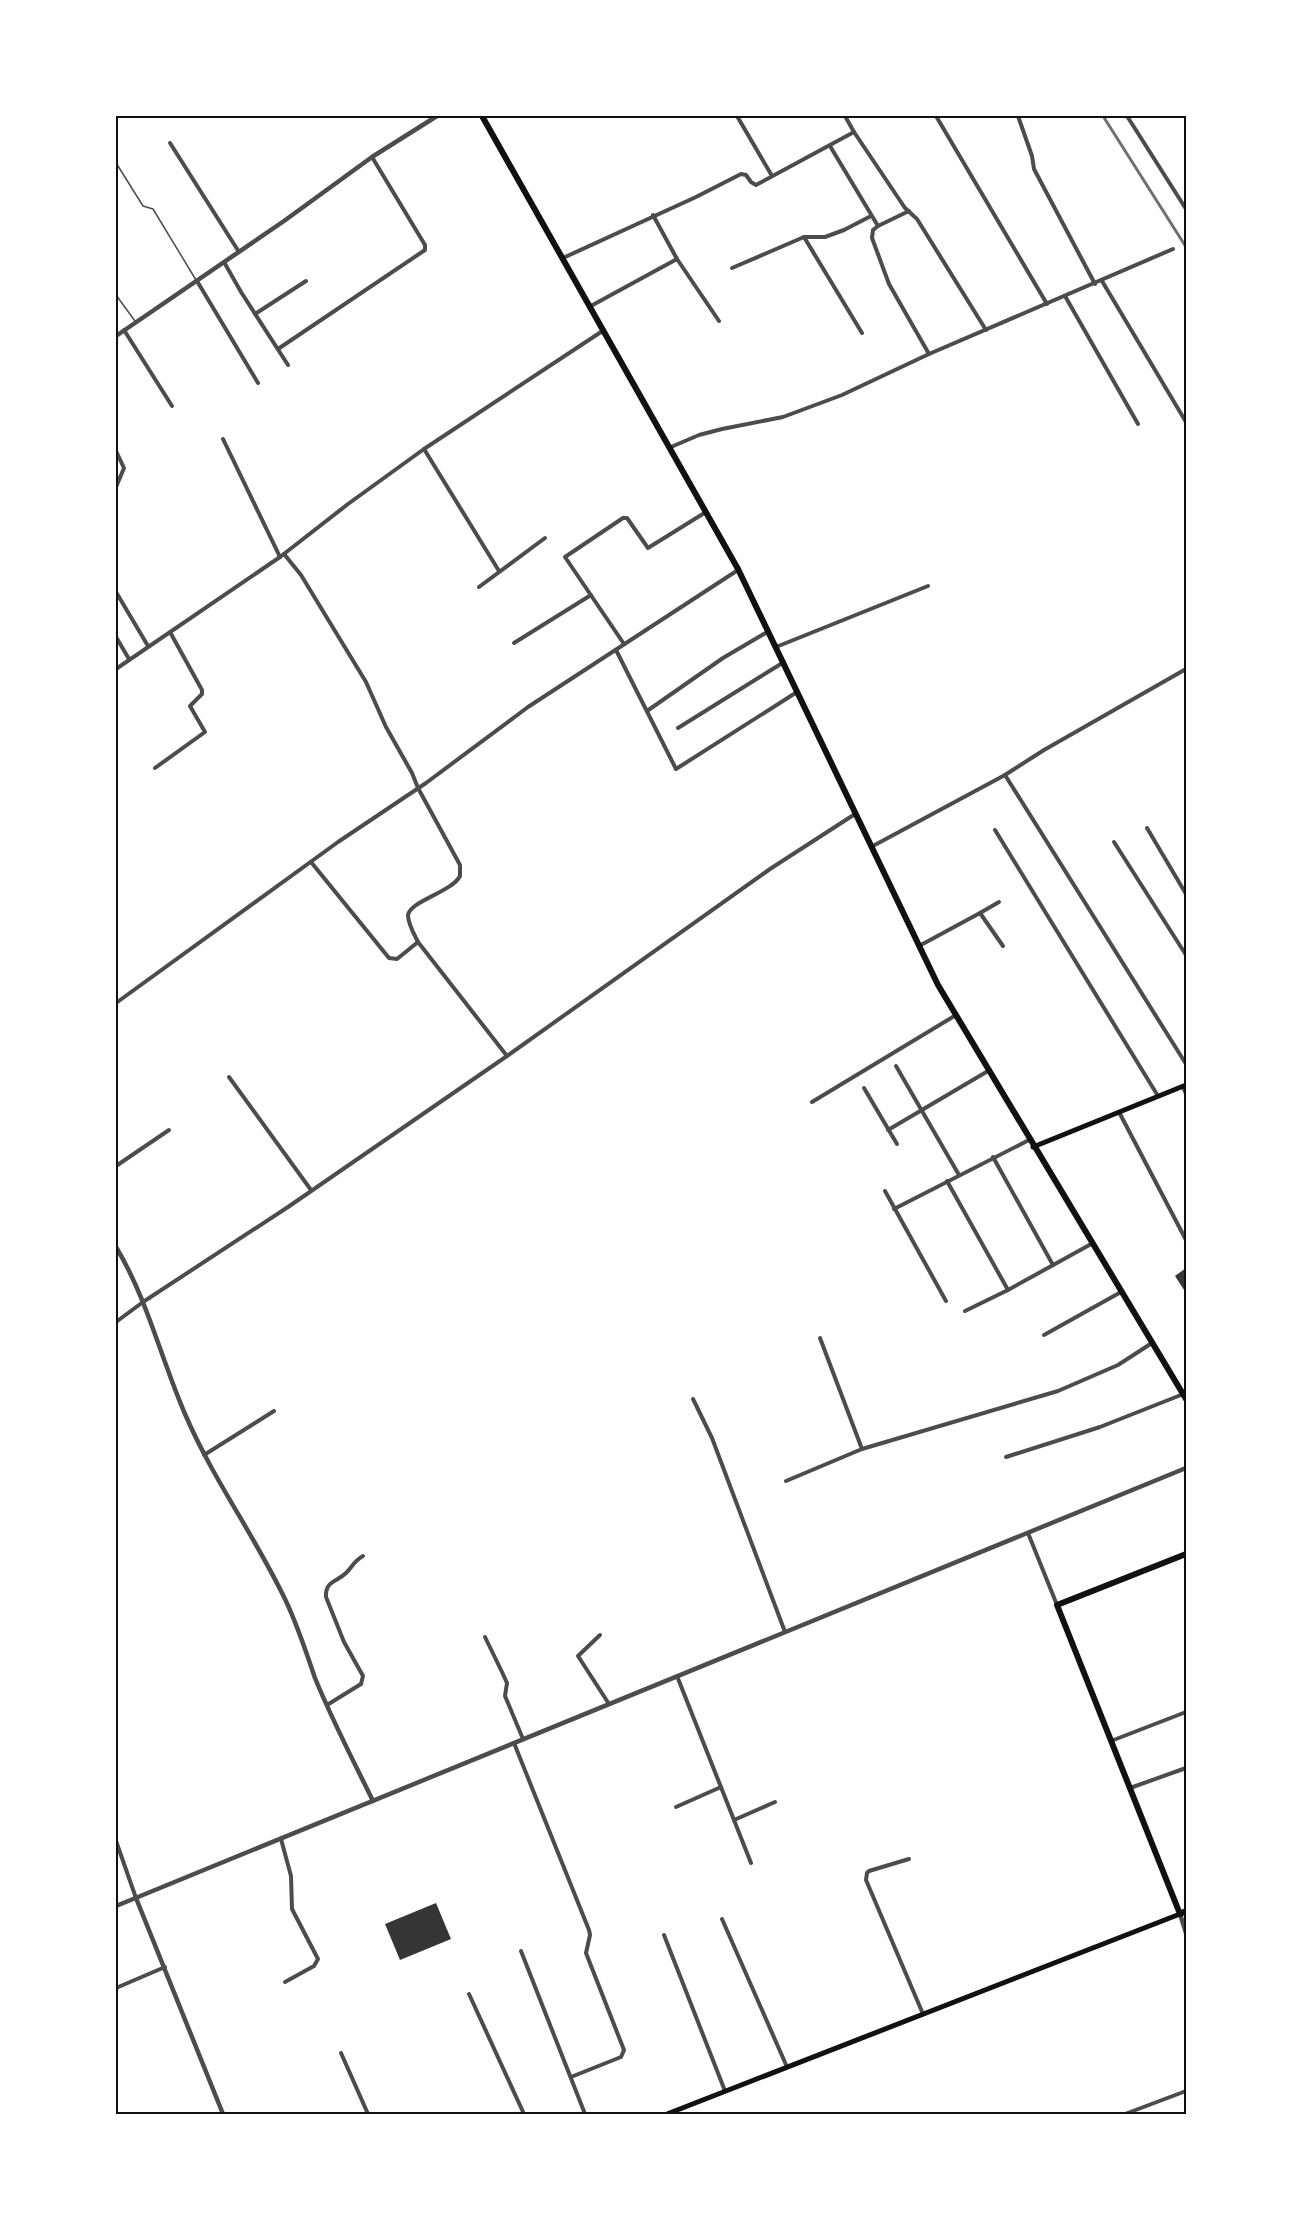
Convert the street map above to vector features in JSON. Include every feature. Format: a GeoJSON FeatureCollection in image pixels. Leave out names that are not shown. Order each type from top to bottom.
{"type":"FeatureCollection","features":[{"type":"Feature","properties":{"kind":"main road"},"geometry":{"type":"LineString","coordinates":[[482,116],[738,569],[918,947],[1029,1140],[1186,1395]]}},
{"type":"Feature","properties":{"kind":"main road"},"geometry":{"type":"LineString","coordinates":[[1033,1146],[1185,1086]]}},
{"type":"Feature","properties":{"kind":"main road"},"geometry":{"type":"LineString","coordinates":[[667,2115],[1183,1912],[1130,1788],[1057,1605],[1186,1554]]}},
{"type":"Feature","properties":{"kind":"street"},"geometry":{"type":"LineString","coordinates":[[116,336],[372,157],[436,116]]}},
{"type":"Feature","properties":{"kind":"street"},"geometry":{"type":"LineString","coordinates":[[737,116],[772,176]]}},
{"type":"Feature","properties":{"kind":"street"},"geometry":{"type":"LineString","coordinates":[[845,116],[909,212],[917,219],[986,330]]}},
{"type":"Feature","properties":{"kind":"street"},"geometry":{"type":"LineString","coordinates":[[936,116],[1047,304]]}},
{"type":"Feature","properties":{"kind":"street"},"geometry":{"type":"LineString","coordinates":[[1018,116],[1036,173],[1095,284]]}},
{"type":"Feature","properties":{"kind":"street"},"geometry":{"type":"LineString","coordinates":[[1127,116],[1186,209]]}},
{"type":"Feature","properties":{"kind":"street"},"geometry":{"type":"LineString","coordinates":[[562,259],[741,174],[746,175],[756,185],[854,132]]}},
{"type":"Feature","properties":{"kind":"street"},"geometry":{"type":"LineString","coordinates":[[170,143],[239,252]]}},
{"type":"Feature","properties":{"kind":"street"},"geometry":{"type":"LineString","coordinates":[[830,146],[878,226]]}},
{"type":"Feature","properties":{"kind":"street"},"geometry":{"type":"LineString","coordinates":[[278,349],[425,250],[425,245],[372,157]]}},
{"type":"Feature","properties":{"kind":"street"},"geometry":{"type":"LineString","coordinates":[[909,212],[878,226],[873,230],[872,238],[882,269],[929,354]]}},
{"type":"Feature","properties":{"kind":"street"},"geometry":{"type":"LineString","coordinates":[[653,215],[678,259],[719,321]]}},
{"type":"Feature","properties":{"kind":"street"},"geometry":{"type":"LineString","coordinates":[[732,268],[804,237],[825,237],[871,216]]}},
{"type":"Feature","properties":{"kind":"street"},"geometry":{"type":"LineString","coordinates":[[804,237],[862,333]]}},
{"type":"Feature","properties":{"kind":"street"},"geometry":{"type":"LineString","coordinates":[[671,447],[707,433],[762,423],[794,414],[1173,249]]}},
{"type":"Feature","properties":{"kind":"street"},"geometry":{"type":"LineString","coordinates":[[589,307],[678,259]]}},
{"type":"Feature","properties":{"kind":"street"},"geometry":{"type":"LineString","coordinates":[[223,261],[288,365]]}},
{"type":"Feature","properties":{"kind":"street"},"geometry":{"type":"LineString","coordinates":[[197,280],[258,383]]}},
{"type":"Feature","properties":{"kind":"street"},"geometry":{"type":"LineString","coordinates":[[255,314],[306,281]]}},
{"type":"Feature","properties":{"kind":"street"},"geometry":{"type":"LineString","coordinates":[[1102,281],[1186,422]]}},
{"type":"Feature","properties":{"kind":"street"},"geometry":{"type":"LineString","coordinates":[[1065,296],[1138,424]]}},
{"type":"Feature","properties":{"kind":"street"},"geometry":{"type":"LineString","coordinates":[[124,330],[172,406]]}},
{"type":"Feature","properties":{"kind":"street"},"geometry":{"type":"LineString","coordinates":[[116,669],[282,556],[348,504],[424,449],[604,330]]}},
{"type":"Feature","properties":{"kind":"street"},"geometry":{"type":"LineString","coordinates":[[223,439],[282,556],[301,575],[366,682],[386,728],[456,856],[461,871],[458,880],[451,887],[415,906],[409,911],[408,918],[418,942],[507,1056]]}},
{"type":"Feature","properties":{"kind":"street"},"geometry":{"type":"LineString","coordinates":[[424,449],[499,571]]}},
{"type":"Feature","properties":{"kind":"street"},"geometry":{"type":"LineString","coordinates":[[116,452],[124,468],[116,487]]}},
{"type":"Feature","properties":{"kind":"street"},"geometry":{"type":"LineString","coordinates":[[624,644],[565,557],[623,518],[627,518],[648,548],[707,512]]}},
{"type":"Feature","properties":{"kind":"street"},"geometry":{"type":"LineString","coordinates":[[479,587],[545,538]]}},
{"type":"Feature","properties":{"kind":"street"},"geometry":{"type":"LineString","coordinates":[[116,1003],[528,707],[738,569]]}},
{"type":"Feature","properties":{"kind":"street"},"geometry":{"type":"LineString","coordinates":[[776,647],[928,586]]}},
{"type":"Feature","properties":{"kind":"street"},"geometry":{"type":"LineString","coordinates":[[116,592],[148,646]]}},
{"type":"Feature","properties":{"kind":"street"},"geometry":{"type":"LineString","coordinates":[[514,643],[591,595]]}},
{"type":"Feature","properties":{"kind":"street"},"geometry":{"type":"LineString","coordinates":[[647,711],[723,658],[769,631]]}},
{"type":"Feature","properties":{"kind":"street"},"geometry":{"type":"LineString","coordinates":[[155,768],[205,732],[190,706],[202,694],[202,690],[170,632]]}},
{"type":"Feature","properties":{"kind":"street"},"geometry":{"type":"LineString","coordinates":[[116,638],[129,659]]}},
{"type":"Feature","properties":{"kind":"street"},"geometry":{"type":"LineString","coordinates":[[616,651],[678,769],[798,691]]}},
{"type":"Feature","properties":{"kind":"street"},"geometry":{"type":"LineString","coordinates":[[678,729],[784,662]]}},
{"type":"Feature","properties":{"kind":"street"},"geometry":{"type":"LineString","coordinates":[[871,847],[1005,775],[1044,750],[1186,669]]}},
{"type":"Feature","properties":{"kind":"street"},"geometry":{"type":"LineString","coordinates":[[1005,775],[1186,1064]]}},
{"type":"Feature","properties":{"kind":"street"},"geometry":{"type":"LineString","coordinates":[[116,1322],[507,1056],[770,869],[855,814]]}},
{"type":"Feature","properties":{"kind":"street"},"geometry":{"type":"LineString","coordinates":[[1147,828],[1186,894]]}},
{"type":"Feature","properties":{"kind":"street"},"geometry":{"type":"LineString","coordinates":[[995,830],[1158,1096]]}},
{"type":"Feature","properties":{"kind":"street"},"geometry":{"type":"LineString","coordinates":[[1114,842],[1186,955]]}},
{"type":"Feature","properties":{"kind":"street"},"geometry":{"type":"LineString","coordinates":[[311,862],[389,958],[397,959],[418,942]]}},
{"type":"Feature","properties":{"kind":"street"},"geometry":{"type":"LineString","coordinates":[[918,947],[999,902]]}},
{"type":"Feature","properties":{"kind":"street"},"geometry":{"type":"LineString","coordinates":[[980,913],[1002,946]]}},
{"type":"Feature","properties":{"kind":"street"},"geometry":{"type":"LineString","coordinates":[[812,1102],[956,1015]]}},
{"type":"Feature","properties":{"kind":"street"},"geometry":{"type":"LineString","coordinates":[[896,1065],[959,1175]]}},
{"type":"Feature","properties":{"kind":"street"},"geometry":{"type":"LineString","coordinates":[[888,1130],[988,1071]]}},
{"type":"Feature","properties":{"kind":"street"},"geometry":{"type":"LineString","coordinates":[[229,1077],[311,1190]]}},
{"type":"Feature","properties":{"kind":"street"},"geometry":{"type":"LineString","coordinates":[[1185,1086],[1186,1094]]}},
{"type":"Feature","properties":{"kind":"street"},"geometry":{"type":"LineString","coordinates":[[864,1088],[897,1144]]}},
{"type":"Feature","properties":{"kind":"street"},"geometry":{"type":"LineString","coordinates":[[1119,1112],[1186,1240]]}},
{"type":"Feature","properties":{"kind":"street"},"geometry":{"type":"LineString","coordinates":[[116,1166],[169,1130]]}},
{"type":"Feature","properties":{"kind":"street"},"geometry":{"type":"LineString","coordinates":[[894,1209],[1029,1140]]}},
{"type":"Feature","properties":{"kind":"street"},"geometry":{"type":"LineString","coordinates":[[993,1157],[1053,1265]]}},
{"type":"Feature","properties":{"kind":"street"},"geometry":{"type":"LineString","coordinates":[[947,1182],[1008,1290]]}},
{"type":"Feature","properties":{"kind":"street"},"geometry":{"type":"LineString","coordinates":[[885,1191],[946,1301]]}},
{"type":"Feature","properties":{"kind":"street"},"geometry":{"type":"LineString","coordinates":[[965,1311],[1093,1243]]}},
{"type":"Feature","properties":{"kind":"street"},"geometry":{"type":"LineString","coordinates":[[116,1247],[128,1267],[143,1302],[184,1413],[204,1455],[283,1595],[327,1705],[373,1801]]}},
{"type":"Feature","properties":{"kind":"street"},"geometry":{"type":"LineString","coordinates":[[1044,1335],[1122,1291]]}},
{"type":"Feature","properties":{"kind":"street"},"geometry":{"type":"LineString","coordinates":[[820,1338],[862,1449]]}},
{"type":"Feature","properties":{"kind":"street"},"geometry":{"type":"LineString","coordinates":[[786,1481],[862,1449],[1058,1391],[1118,1365],[1153,1342]]}},
{"type":"Feature","properties":{"kind":"street"},"geometry":{"type":"LineString","coordinates":[[1006,1457],[1100,1427],[1186,1395]]}},
{"type":"Feature","properties":{"kind":"street"},"geometry":{"type":"LineString","coordinates":[[693,1399],[712,1438],[785,1632]]}},
{"type":"Feature","properties":{"kind":"street"},"geometry":{"type":"LineString","coordinates":[[204,1455],[274,1411]]}},
{"type":"Feature","properties":{"kind":"street"},"geometry":{"type":"LineString","coordinates":[[116,1906],[1186,1468]]}},
{"type":"Feature","properties":{"kind":"street"},"geometry":{"type":"LineString","coordinates":[[1028,1533],[1057,1605]]}},
{"type":"Feature","properties":{"kind":"street"},"geometry":{"type":"LineString","coordinates":[[327,1705],[361,1684],[363,1680],[344,1642],[326,1597],[326,1590],[330,1583],[346,1573],[353,1562],[363,1556]]}},
{"type":"Feature","properties":{"kind":"street"},"geometry":{"type":"LineString","coordinates":[[600,1635],[578,1656],[609,1704]]}},
{"type":"Feature","properties":{"kind":"street"},"geometry":{"type":"LineString","coordinates":[[484,1636],[507,1683],[505,1696],[523,1739]]}},
{"type":"Feature","properties":{"kind":"street"},"geometry":{"type":"LineString","coordinates":[[678,1676],[751,1863]]}},
{"type":"Feature","properties":{"kind":"street"},"geometry":{"type":"LineString","coordinates":[[1111,1741],[1186,1712]]}},
{"type":"Feature","properties":{"kind":"street"},"geometry":{"type":"LineString","coordinates":[[514,1743],[589,1930],[586,1953],[624,2050],[621,2057],[571,2077]]}},
{"type":"Feature","properties":{"kind":"street"},"geometry":{"type":"LineString","coordinates":[[1130,1788],[1186,1768]]}},
{"type":"Feature","properties":{"kind":"street"},"geometry":{"type":"LineString","coordinates":[[676,1807],[721,1787]]}},
{"type":"Feature","properties":{"kind":"street"},"geometry":{"type":"LineString","coordinates":[[734,1820],[775,1802]]}},
{"type":"Feature","properties":{"kind":"street"},"geometry":{"type":"LineString","coordinates":[[281,1839],[291,1876],[292,1909],[318,1959],[314,1966],[285,1982]]}},
{"type":"Feature","properties":{"kind":"street"},"geometry":{"type":"LineString","coordinates":[[116,1841],[136,1898],[223,2115]]}},
{"type":"Feature","properties":{"kind":"street"},"geometry":{"type":"LineString","coordinates":[[909,1859],[869,1871],[866,1880],[923,2015]]}},
{"type":"Feature","properties":{"kind":"street"},"geometry":{"type":"LineString","coordinates":[[1183,1912],[1186,1933]]}},
{"type":"Feature","properties":{"kind":"street"},"geometry":{"type":"LineString","coordinates":[[723,1919],[787,2067]]}},
{"type":"Feature","properties":{"kind":"street"},"geometry":{"type":"LineString","coordinates":[[664,1935],[725,2091]]}},
{"type":"Feature","properties":{"kind":"street"},"geometry":{"type":"LineString","coordinates":[[521,1951],[585,2115]]}},
{"type":"Feature","properties":{"kind":"street"},"geometry":{"type":"LineString","coordinates":[[116,1988],[165,1967]]}},
{"type":"Feature","properties":{"kind":"street"},"geometry":{"type":"LineString","coordinates":[[469,1994],[524,2115]]}},
{"type":"Feature","properties":{"kind":"street"},"geometry":{"type":"LineString","coordinates":[[341,2053],[368,2115]]}},
{"type":"Feature","properties":{"kind":"street"},"geometry":{"type":"LineString","coordinates":[[1125,2115],[1186,2091]]}},
{"type":"Feature","properties":{"kind":"lane"},"geometry":{"type":"LineString","coordinates":[[118,166],[143,206],[153,208],[197,280]]}},
{"type":"Feature","properties":{"kind":"lane"},"geometry":{"type":"LineString","coordinates":[[116,295],[135,321]]}},
{"type":"Feature","properties":{"kind":"building"},"geometry":{"type":"Polygon","coordinates":[[[1186,1268],[1186,1293],[1175,1276],[1186,1268]]]}},
{"type":"Feature","properties":{"kind":"building"},"geometry":{"type":"Polygon","coordinates":[[[436,1903],[451,1939],[400,1960],[385,1924],[436,1903]]]}},
{"type":"Feature","properties":{"kind":"railway"},"geometry":{"type":"LineString","coordinates":[[1103,116],[1186,247]]}}]}
